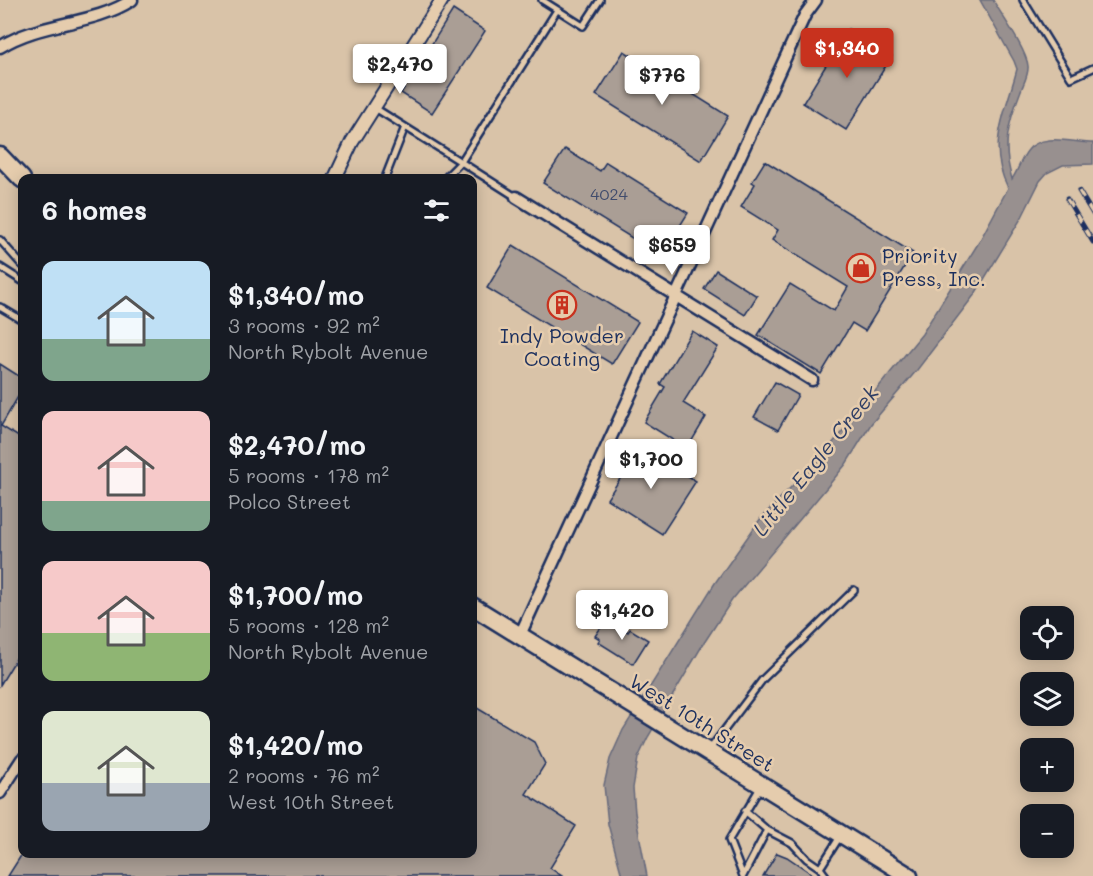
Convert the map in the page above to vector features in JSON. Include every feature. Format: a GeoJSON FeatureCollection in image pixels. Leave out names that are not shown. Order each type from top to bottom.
{"type":"FeatureCollection","features":[{"type":"Feature","properties":{"kind":"main road"},"geometry":{"type":"LineString","coordinates":[[0,156],[18,175]]}},
{"type":"Feature","properties":{"kind":"main road","name":"West 10th Street"},"geometry":{"type":"LineString","coordinates":[[477,609],[909,876]]}},
{"type":"Feature","properties":{"kind":"street"},"geometry":{"type":"LineString","coordinates":[[0,46],[40,29],[102,15],[132,0]]}},
{"type":"Feature","properties":{"kind":"street"},"geometry":{"type":"LineString","coordinates":[[336,174],[352,142],[442,0]]}},
{"type":"Feature","properties":{"kind":"street"},"geometry":{"type":"LineString","coordinates":[[520,635],[805,15],[816,0]]}},
{"type":"Feature","properties":{"kind":"street"},"geometry":{"type":"LineString","coordinates":[[516,197],[812,380]]}},
{"type":"Feature","properties":{"kind":"street"},"geometry":{"type":"LineString","coordinates":[[0,793],[18,765]]}},
{"type":"Feature","properties":{"kind":"lane"},"geometry":{"type":"LineString","coordinates":[[542,0],[583,26],[600,0]]}},
{"type":"Feature","properties":{"kind":"lane"},"geometry":{"type":"LineString","coordinates":[[1023,0],[1071,78],[1093,68]]}},
{"type":"Feature","properties":{"kind":"lane"},"geometry":{"type":"LineString","coordinates":[[449,174],[461,162],[557,10]]}},
{"type":"Feature","properties":{"kind":"lane"},"geometry":{"type":"LineString","coordinates":[[374,107],[516,197]]}},
{"type":"Feature","properties":{"kind":"lane"},"geometry":{"type":"LineString","coordinates":[[387,174],[405,127]]}},
{"type":"Feature","properties":{"kind":"lane"},"geometry":{"type":"LineString","coordinates":[[0,240],[18,260]]}},
{"type":"Feature","properties":{"kind":"lane"},"geometry":{"type":"LineString","coordinates":[[0,267],[18,278]]}},
{"type":"Feature","properties":{"kind":"lane"},"geometry":{"type":"LineString","coordinates":[[0,307],[18,318]]}},
{"type":"Feature","properties":{"kind":"lane"},"geometry":{"type":"LineString","coordinates":[[708,752],[763,680],[854,590]]}},
{"type":"Feature","properties":{"kind":"lane"},"geometry":{"type":"LineString","coordinates":[[743,876],[729,840],[762,785]]}},
{"type":"Feature","properties":{"kind":"lane"},"geometry":{"type":"LineString","coordinates":[[745,811],[767,830],[784,837],[826,876]]}},
{"type":"Feature","properties":{"kind":"lane"},"geometry":{"type":"LineString","coordinates":[[743,876],[767,830]]}},
{"type":"Feature","properties":{"kind":"lane"},"geometry":{"type":"LineString","coordinates":[[818,876],[820,868],[842,834]]}},
{"type":"Feature","properties":{"kind":"shaded area","name":"Little Eagle Creek"},"geometry":{"type":"Polygon","coordinates":[[[980,0],[993,0],[1027,59],[1027,76],[1012,115],[1008,135],[1007,156],[1012,179],[1028,150],[1041,141],[1093,143],[1093,164],[1063,165],[1047,173],[1040,181],[1022,217],[975,294],[917,370],[871,424],[846,464],[732,600],[702,646],[638,758],[633,788],[635,813],[647,876],[622,876],[608,824],[604,785],[610,759],[623,730],[715,583],[761,518],[827,450],[922,334],[979,242],[1008,188],[1002,172],[998,143],[1017,69],[980,0]]]}},
{"type":"Feature","properties":{"kind":"building"},"geometry":{"type":"Polygon","coordinates":[[[453,10],[485,31],[432,113],[401,93],[453,10]]]}},
{"type":"Feature","properties":{"kind":"building"},"geometry":{"type":"Polygon","coordinates":[[[848,29],[892,56],[846,130],[803,103],[848,29]]]}},
{"type":"Feature","properties":{"kind":"building"},"geometry":{"type":"Polygon","coordinates":[[[624,51],[728,116],[701,161],[596,95],[624,51]]]}},
{"type":"Feature","properties":{"kind":"building"},"geometry":{"type":"Polygon","coordinates":[[[565,149],[600,171],[606,162],[688,213],[661,256],[543,183],[565,149]]]}},
{"type":"Feature","properties":{"kind":"building","name":"Priority Press, Inc."},"geometry":{"type":"Polygon","coordinates":[[[765,161],[913,253],[865,331],[852,323],[821,374],[758,335],[790,284],[834,311],[848,287],[772,240],[778,230],[741,207],[755,184],[752,182],[765,161]]]}},
{"type":"Feature","properties":{"kind":"building","name":"Indy Powder Coating"},"geometry":{"type":"Polygon","coordinates":[[[513,245],[638,322],[612,364],[487,288],[513,245]]]}},
{"type":"Feature","properties":{"kind":"building"},"geometry":{"type":"Polygon","coordinates":[[[716,270],[757,296],[745,315],[704,289],[716,270]]]}},
{"type":"Feature","properties":{"kind":"building"},"geometry":{"type":"Polygon","coordinates":[[[692,331],[718,347],[683,403],[706,417],[687,449],[644,422],[665,387],[660,384],[692,331]]]}},
{"type":"Feature","properties":{"kind":"building"},"geometry":{"type":"Polygon","coordinates":[[[0,364],[18,375],[18,397],[1,426],[18,437],[18,656],[0,685],[0,364]]]}},
{"type":"Feature","properties":{"kind":"building"},"geometry":{"type":"Polygon","coordinates":[[[775,382],[798,395],[778,430],[754,417],[775,382]]]}},
{"type":"Feature","properties":{"kind":"building"},"geometry":{"type":"Polygon","coordinates":[[[641,446],[696,481],[662,534],[607,499],[641,446]]]}},
{"type":"Feature","properties":{"kind":"building"},"geometry":{"type":"Polygon","coordinates":[[[611,622],[628,632],[630,629],[648,640],[633,664],[598,642],[600,639],[595,636],[604,623],[608,626],[611,622]]]}},
{"type":"Feature","properties":{"kind":"building"},"geometry":{"type":"Polygon","coordinates":[[[477,708],[534,742],[545,764],[526,794],[576,826],[550,868],[562,876],[8,876],[19,858],[477,858],[477,708]]]}},
{"type":"Feature","properties":{"kind":"building"},"geometry":{"type":"Polygon","coordinates":[[[777,853],[787,857],[815,876],[763,876],[777,853]]]}},
{"type":"Feature","properties":{"kind":"railway"},"geometry":{"type":"LineString","coordinates":[[1079,191],[1093,214]]}},
{"type":"Feature","properties":{"kind":"railway"},"geometry":{"type":"LineString","coordinates":[[1067,199],[1093,242]]}},
{"type":"Feature","properties":{"kind":"place","name":"Priority Press, Inc."},"geometry":{"type":"Point","coordinates":[861,268]}},
{"type":"Feature","properties":{"kind":"place","name":"Indy Powder Coating"},"geometry":{"type":"Point","coordinates":[562,305]}}]}
